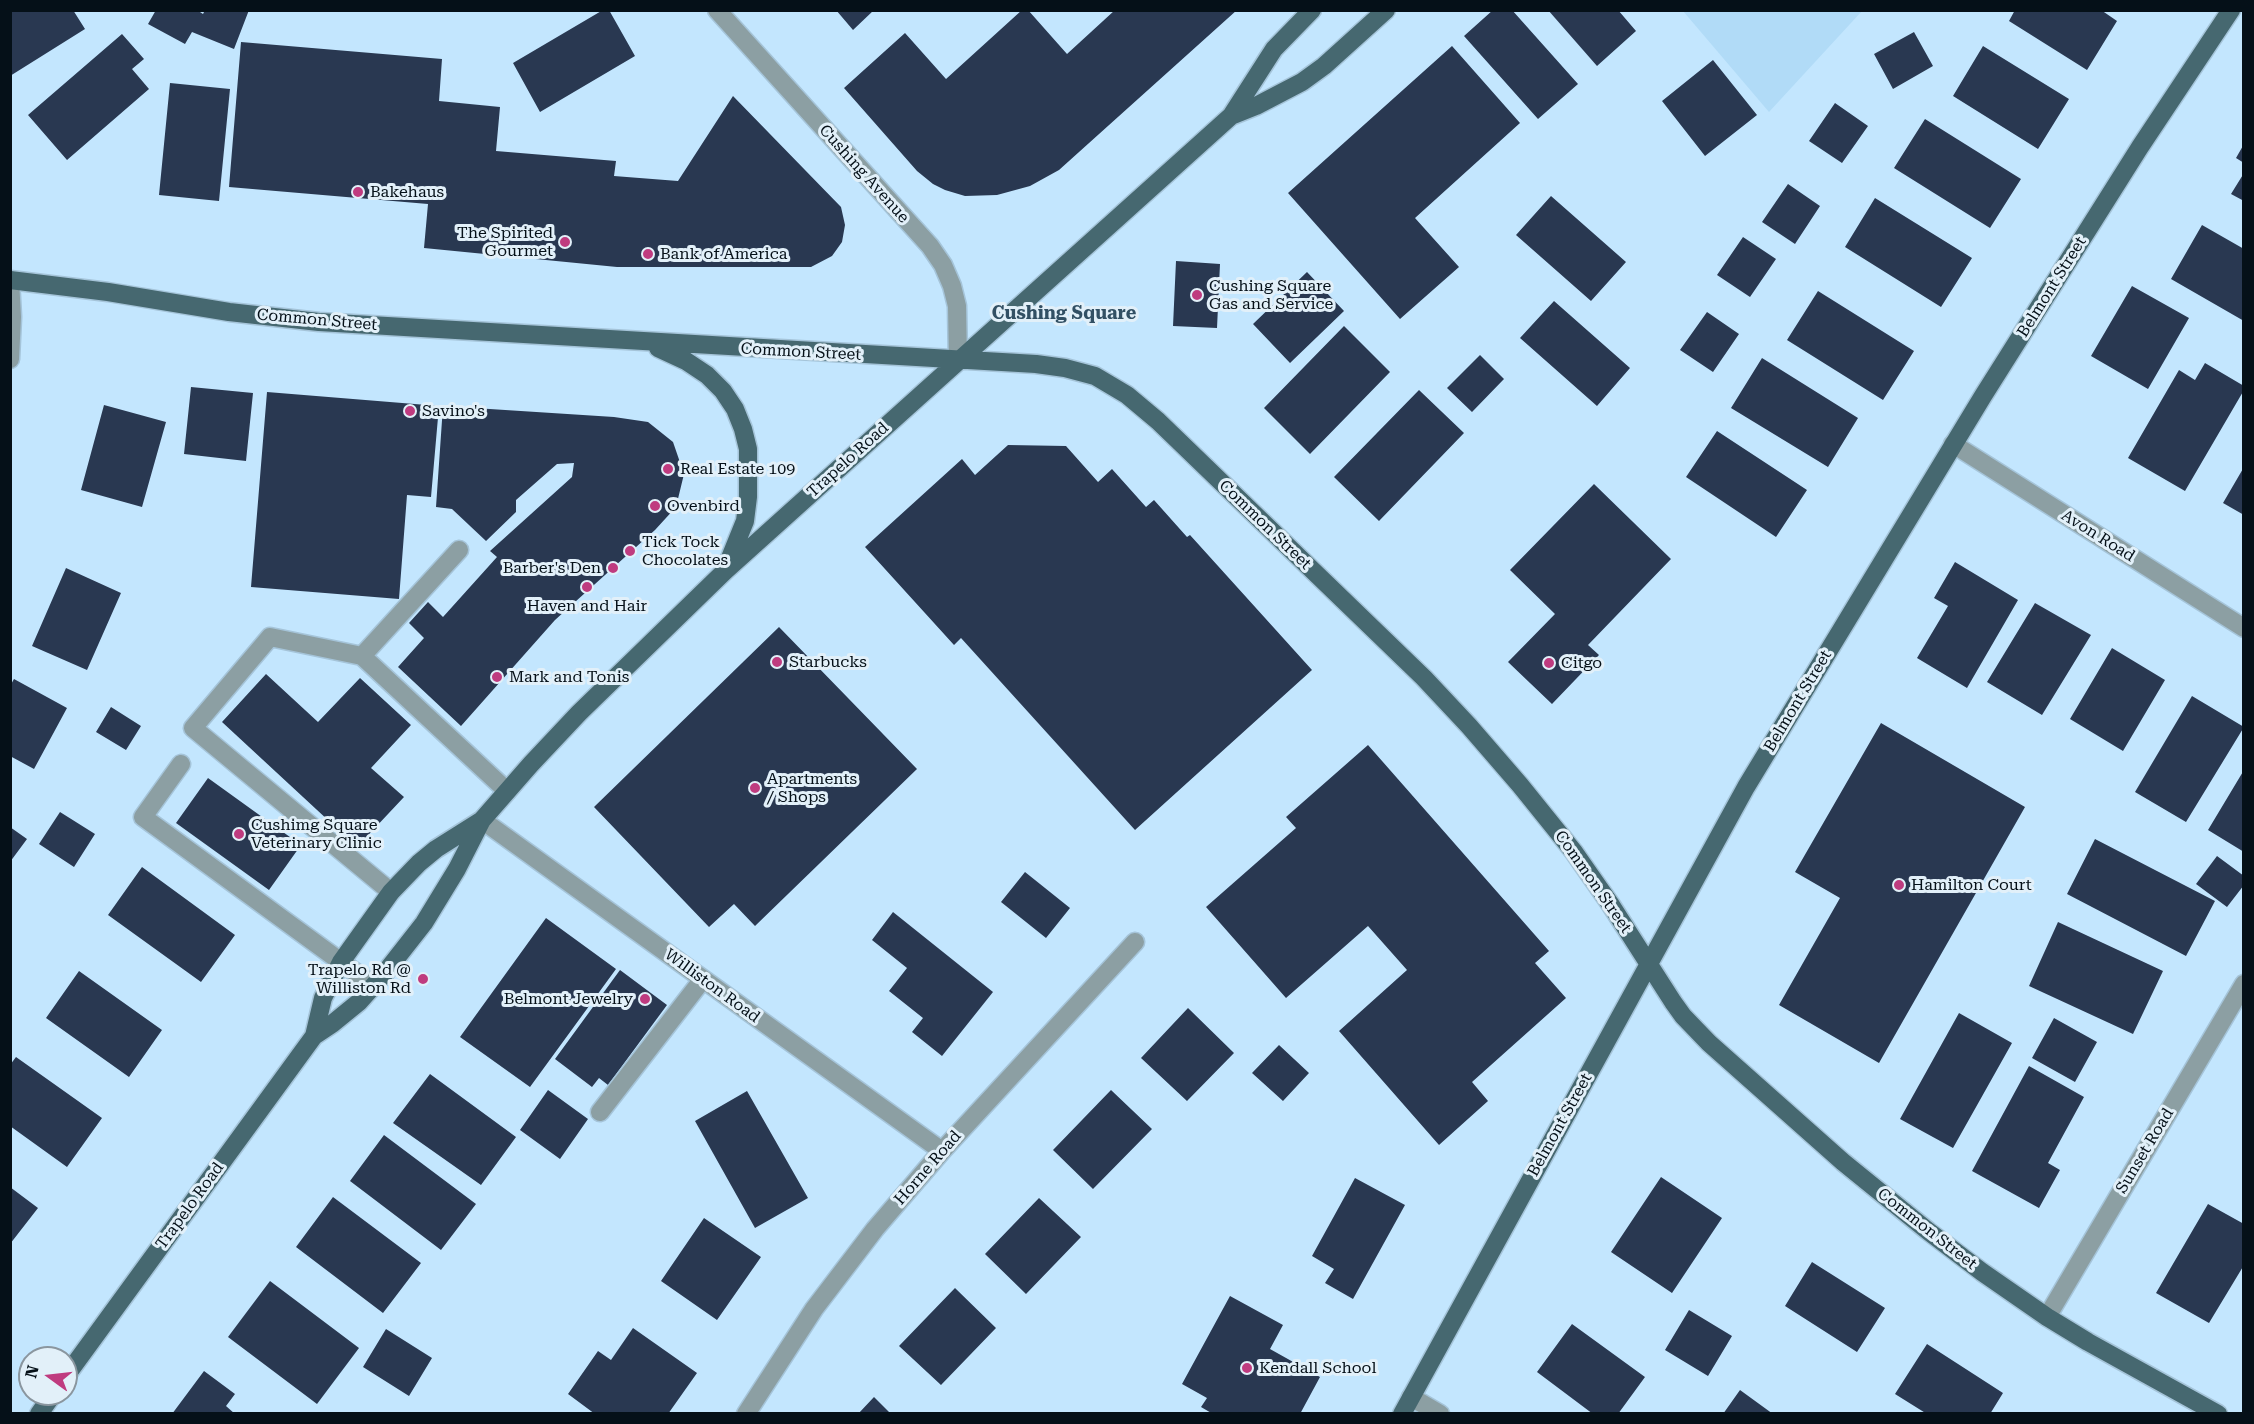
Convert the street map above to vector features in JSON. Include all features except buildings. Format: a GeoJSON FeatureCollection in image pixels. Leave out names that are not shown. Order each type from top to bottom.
{"type":"FeatureCollection","features":[{"type":"Feature","properties":{"kind":"main road","name":"Trapelo Road"},"geometry":{"type":"LineString","coordinates":[[78,1360],[314,1036],[346,1013],[374,986],[424,923],[452,878],[482,820],[507,791],[579,713],[725,571],[1231,116],[1274,49],[1312,10]]}},
{"type":"Feature","properties":{"kind":"main road","name":"Trapelo Road"},"geometry":{"type":"LineString","coordinates":[[1231,116],[1302,82],[1324,66],[1386,10]]}},
{"type":"Feature","properties":{"kind":"main road","name":"Belmont Street"},"geometry":{"type":"LineString","coordinates":[[1402,1413],[1746,787],[1953,444],[2140,147],[2231,10]]}},
{"type":"Feature","properties":{"kind":"main road","name":"Common Street"},"geometry":{"type":"LineString","coordinates":[[10,280],[108,292],[228,312],[319,322],[1051,366],[1082,372],[1108,383],[1143,407],[1424,678],[1469,726],[1574,852],[1673,1002],[1695,1030],[1805,1129],[1955,1252],[2047,1317],[2218,1413]]}},
{"type":"Feature","properties":{"kind":"main road"},"geometry":{"type":"LineString","coordinates":[[642,342],[667,351],[707,375],[723,391],[735,409],[743,429],[748,449],[748,496],[745,521],[725,571]]}},
{"type":"Feature","properties":{"kind":"main road","name":"Trapelo Road"},"geometry":{"type":"LineString","coordinates":[[314,1036],[323,998],[341,962],[392,892],[419,863],[436,849],[482,820]]}},
{"type":"Feature","properties":{"kind":"street","name":"Cushing Avenue"},"geometry":{"type":"LineString","coordinates":[[717,10],[936,256],[952,286],[957,306],[958,361]]}},
{"type":"Feature","properties":{"kind":"street"},"geometry":{"type":"LineString","coordinates":[[10,280],[12,317],[10,359]]}},
{"type":"Feature","properties":{"kind":"street","name":"Avon Road"},"geometry":{"type":"LineString","coordinates":[[1953,444],[2244,628]]}},
{"type":"Feature","properties":{"kind":"street"},"geometry":{"type":"LineString","coordinates":[[362,656],[459,550]]}},
{"type":"Feature","properties":{"kind":"street"},"geometry":{"type":"LineString","coordinates":[[392,892],[192,728],[270,637],[362,656],[507,791]]}},
{"type":"Feature","properties":{"kind":"street"},"geometry":{"type":"LineString","coordinates":[[182,764],[143,818],[374,986]]}},
{"type":"Feature","properties":{"kind":"street","name":"Williston Road"},"geometry":{"type":"LineString","coordinates":[[482,820],[942,1151]]}},
{"type":"Feature","properties":{"kind":"street","name":"Horne Road"},"geometry":{"type":"LineString","coordinates":[[746,1413],[814,1309],[844,1269],[942,1151],[1135,942]]}},
{"type":"Feature","properties":{"kind":"street"},"geometry":{"type":"LineString","coordinates":[[600,1112],[703,979]]}},
{"type":"Feature","properties":{"kind":"street","name":"Sunset Road"},"geometry":{"type":"LineString","coordinates":[[2047,1317],[2244,984]]}},
{"type":"Feature","properties":{"kind":"street"},"geometry":{"type":"LineString","coordinates":[[1411,1397],[1440,1413]]}},
{"type":"Feature","properties":{"kind":"shaded area"},"geometry":{"type":"Polygon","coordinates":[[[1683,11],[1862,11],[1769,112],[1683,11]]]}},
{"type":"Feature","properties":{"kind":"place","name":"Bakehaus"},"geometry":{"type":"Point","coordinates":[358,192]}},
{"type":"Feature","properties":{"kind":"place","name":"The Spirited Gourmet"},"geometry":{"type":"Point","coordinates":[565,242]}},
{"type":"Feature","properties":{"kind":"place","name":"Bank of America"},"geometry":{"type":"Point","coordinates":[648,254]}},
{"type":"Feature","properties":{"kind":"place","name":"Cushing Square Gas and Service"},"geometry":{"type":"Point","coordinates":[1197,295]}},
{"type":"Feature","properties":{"kind":"place","name":"Savino's"},"geometry":{"type":"Point","coordinates":[410,411]}},
{"type":"Feature","properties":{"kind":"place","name":"Real Estate 109"},"geometry":{"type":"Point","coordinates":[668,469]}},
{"type":"Feature","properties":{"kind":"place","name":"Ovenbird"},"geometry":{"type":"Point","coordinates":[655,506]}},
{"type":"Feature","properties":{"kind":"place","name":"Tick Tock Chocolates"},"geometry":{"type":"Point","coordinates":[630,551]}},
{"type":"Feature","properties":{"kind":"place","name":"Barber's Den"},"geometry":{"type":"Point","coordinates":[613,568]}},
{"type":"Feature","properties":{"kind":"place","name":"Haven and Hair"},"geometry":{"type":"Point","coordinates":[587,587]}},
{"type":"Feature","properties":{"kind":"place","name":"Starbucks"},"geometry":{"type":"Point","coordinates":[777,662]}},
{"type":"Feature","properties":{"kind":"place","name":"Citgo"},"geometry":{"type":"Point","coordinates":[1549,663]}},
{"type":"Feature","properties":{"kind":"place","name":"Mark and Tonis"},"geometry":{"type":"Point","coordinates":[497,677]}},
{"type":"Feature","properties":{"kind":"place","name":"Apartments / Shops"},"geometry":{"type":"Point","coordinates":[755,788]}},
{"type":"Feature","properties":{"kind":"place","name":"Cushimg Square Veterinary Clinic"},"geometry":{"type":"Point","coordinates":[239,834]}},
{"type":"Feature","properties":{"kind":"place","name":"Hamilton Court"},"geometry":{"type":"Point","coordinates":[1899,885]}},
{"type":"Feature","properties":{"kind":"place","name":"Trapelo Rd @ Williston Rd"},"geometry":{"type":"Point","coordinates":[423,979]}},
{"type":"Feature","properties":{"kind":"place","name":"Belmont Jewelry"},"geometry":{"type":"Point","coordinates":[645,999]}},
{"type":"Feature","properties":{"kind":"place","name":"Kendall School"},"geometry":{"type":"Point","coordinates":[1247,1368]}},
{"type":"Feature","properties":{"kind":"district","name":"Cushing Square"},"geometry":{"type":"Point","coordinates":[1064,314]}}]}
